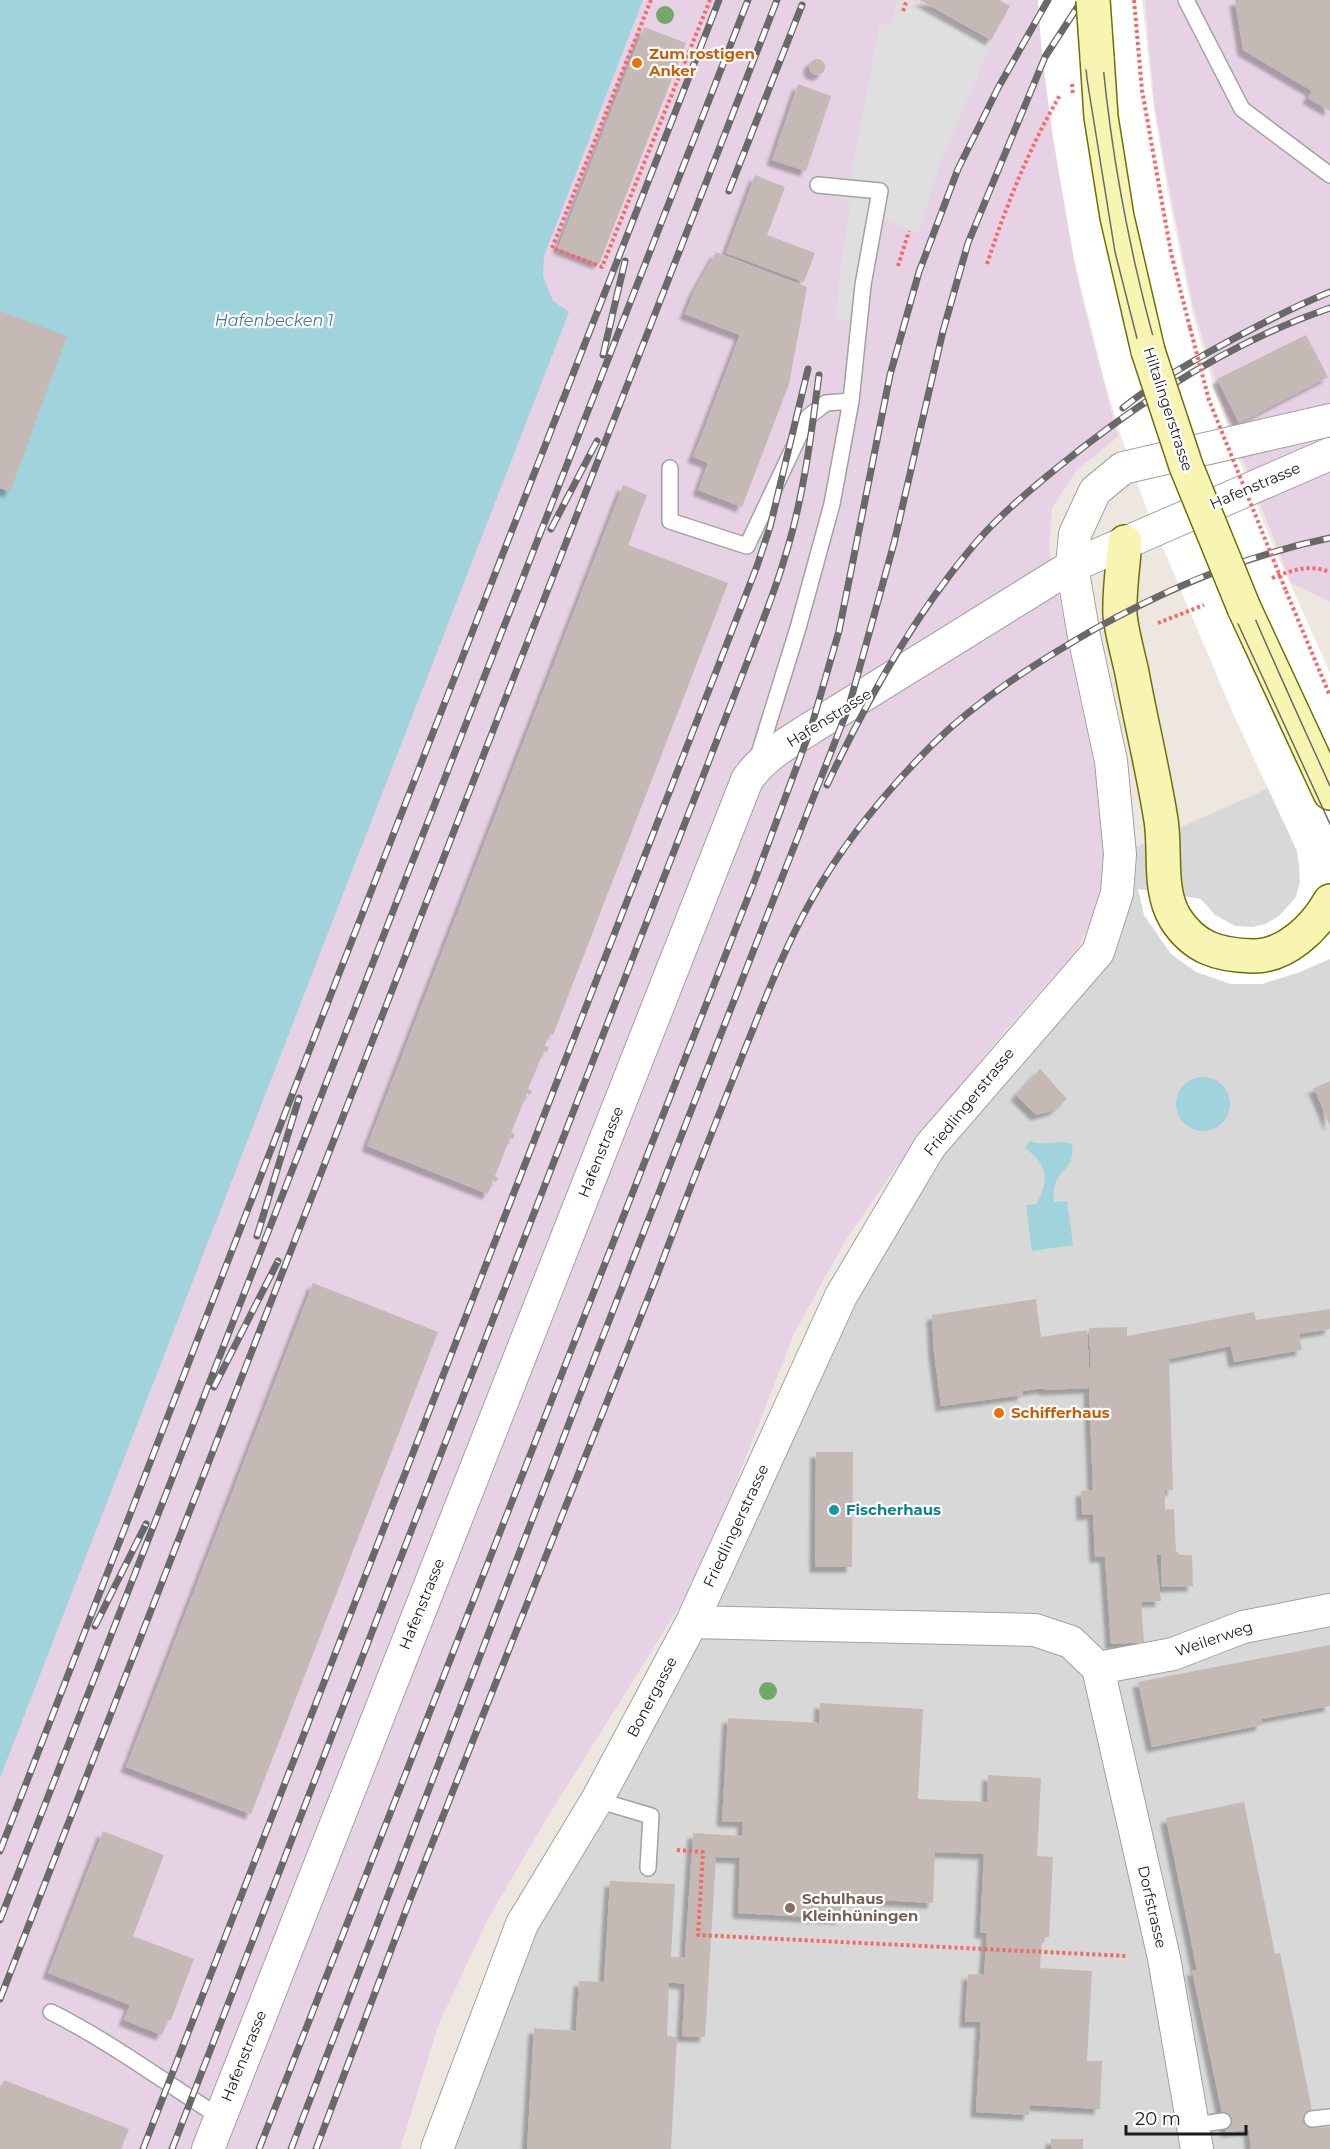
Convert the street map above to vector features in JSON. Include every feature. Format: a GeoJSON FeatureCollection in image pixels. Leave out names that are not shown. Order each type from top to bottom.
{"type":"FeatureCollection","features":[{"type":"Feature","properties":{"kind":"main road","name":"Hiltalingerstrasse"},"geometry":{"type":"LineString","coordinates":[[1093,0],[1101,117],[1117,217],[1148,351],[1186,466],[1244,608],[1330,793]]}},
{"type":"Feature","properties":{"kind":"main road"},"geometry":{"type":"LineString","coordinates":[[1125,542],[1120,615],[1155,780],[1163,833],[1165,893],[1174,916],[1190,939],[1210,950],[1234,956],[1262,956],[1285,948],[1306,933],[1330,901]]}},
{"type":"Feature","properties":{"kind":"street","name":"Friedlingerstrasse"},"geometry":{"type":"LineString","coordinates":[[692,1622],[842,1296],[930,1146],[1098,952],[1117,893],[1120,854],[1111,761],[1084,636],[1072,566],[1075,534],[1095,491],[1123,468],[1330,420]]}},
{"type":"Feature","properties":{"kind":"street","name":"Hafenstrasse"},"geometry":{"type":"LineString","coordinates":[[208,2149],[743,792],[755,768],[811,728],[1072,566],[1330,454]]}},
{"type":"Feature","properties":{"kind":"street","name":"Weilerweg"},"geometry":{"type":"LineString","coordinates":[[1098,1668],[1173,1654],[1243,1627],[1330,1610]]}},
{"type":"Feature","properties":{"kind":"street"},"geometry":{"type":"LineString","coordinates":[[692,1622],[1035,1630],[1071,1642],[1098,1668]]}},
{"type":"Feature","properties":{"kind":"street","name":"Bonergasse"},"geometry":{"type":"LineString","coordinates":[[437,2149],[522,1924],[597,1800],[692,1622]]}},
{"type":"Feature","properties":{"kind":"street","name":"Dorfstrasse"},"geometry":{"type":"LineString","coordinates":[[1098,1668],[1205,2132]]}},
{"type":"Feature","properties":{"kind":"lane"},"geometry":{"type":"LineString","coordinates":[[1186,0],[1242,109],[1330,175]]}},
{"type":"Feature","properties":{"kind":"lane"},"geometry":{"type":"LineString","coordinates":[[755,768],[823,542],[839,471],[851,401],[863,285],[880,191],[818,185]]}},
{"type":"Feature","properties":{"kind":"lane"},"geometry":{"type":"LineString","coordinates":[[670,468],[670,521],[747,546],[808,417],[826,403],[851,401]]}},
{"type":"Feature","properties":{"kind":"lane"},"geometry":{"type":"LineString","coordinates":[[597,1800],[651,1816],[648,1868]]}},
{"type":"Feature","properties":{"kind":"lane"},"geometry":{"type":"LineString","coordinates":[[51,2012],[97,2036],[220,2117]]}},
{"type":"Feature","properties":{"kind":"lane"},"geometry":{"type":"LineString","coordinates":[[1312,2119],[1330,2117]]}},
{"type":"Feature","properties":{"kind":"path"},"geometry":{"type":"LineString","coordinates":[[651,0],[552,248],[602,267],[710,0]]}},
{"type":"Feature","properties":{"kind":"path"},"geometry":{"type":"LineString","coordinates":[[903,11],[907,0]]}},
{"type":"Feature","properties":{"kind":"path"},"geometry":{"type":"LineString","coordinates":[[1134,0],[1142,90],[1160,195],[1171,253],[1209,400],[1330,696]]}},
{"type":"Feature","properties":{"kind":"path"},"geometry":{"type":"LineString","coordinates":[[987,264],[1003,215],[1047,118],[1063,91]]}},
{"type":"Feature","properties":{"kind":"path"},"geometry":{"type":"LineString","coordinates":[[896,272],[909,231]]}},
{"type":"Feature","properties":{"kind":"path"},"geometry":{"type":"LineString","coordinates":[[649,1849],[703,1852],[698,1935],[1164,1958]]}},
{"type":"Feature","properties":{"kind":"shaded area"},"geometry":{"type":"Polygon","coordinates":[[[0,0],[1038,0],[1052,133],[1070,239],[1080,290],[1118,437],[1077,470],[1052,508],[1049,550],[1101,798],[1104,839],[1101,889],[1092,919],[1078,948],[996,1042],[897,1166],[845,1241],[794,1334],[729,1500],[683,1601],[545,1821],[487,1921],[438,2026],[400,2149],[0,2149],[0,0]]]}},
{"type":"Feature","properties":{"kind":"shaded area"},"geometry":{"type":"Polygon","coordinates":[[[897,0],[913,0],[992,43],[943,156],[918,233],[885,219],[866,258],[855,320],[835,318],[851,203],[845,201],[880,23],[890,26],[897,0]]]}},
{"type":"Feature","properties":{"kind":"shaded area"},"geometry":{"type":"Polygon","coordinates":[[[1145,0],[1330,0],[1330,602],[1291,583],[1227,419],[1193,306],[1169,187],[1155,109],[1145,0]]]}},
{"type":"Feature","properties":{"kind":"shaded area"},"geometry":{"type":"Polygon","coordinates":[[[1330,761],[1330,2149],[437,2149],[522,1924],[930,1146],[1098,952],[1120,854],[1330,761]]]}},
{"type":"Feature","properties":{"kind":"water","name":"Hafenbecken 1"},"geometry":{"type":"Polygon","coordinates":[[[0,0],[643,0],[544,256],[543,276],[553,301],[569,312],[0,1778],[0,0]]]}},
{"type":"Feature","properties":{"kind":"water"},"geometry":{"type":"Polygon","coordinates":[[[1203,1077],[1213,1079],[1222,1085],[1228,1094],[1230,1104],[1228,1114],[1222,1123],[1213,1129],[1203,1131],[1193,1129],[1184,1123],[1178,1114],[1176,1104],[1178,1094],[1184,1085],[1193,1079],[1203,1077]]]}},
{"type":"Feature","properties":{"kind":"water"},"geometry":{"type":"Polygon","coordinates":[[[1030,1141],[1072,1144],[1070,1161],[1056,1183],[1054,1202],[1067,1201],[1073,1245],[1032,1251],[1026,1205],[1036,1204],[1045,1180],[1042,1167],[1033,1154],[1025,1148],[1030,1141]]]}},
{"type":"Feature","properties":{"kind":"pier"},"geometry":{"type":"Polygon","coordinates":[[[1038,0],[1142,0],[1154,109],[1169,199],[1192,312],[1214,388],[1237,454],[1270,539],[1330,673],[1330,959],[1300,972],[1262,984],[1231,984],[1196,972],[1171,954],[1144,915],[1138,889],[1201,899],[1215,915],[1235,926],[1252,927],[1265,924],[1279,916],[1296,897],[1300,882],[1299,865],[1297,851],[1232,711],[1147,510],[1121,436],[1075,264],[1054,143],[1042,55],[1038,0]]]}},
{"type":"Feature","properties":{"kind":"building"},"geometry":{"type":"Polygon","coordinates":[[[920,0],[999,0],[1010,6],[991,40],[920,0]]]}},
{"type":"Feature","properties":{"kind":"building"},"geometry":{"type":"Polygon","coordinates":[[[1235,0],[1330,0],[1330,111],[1308,98],[1312,91],[1243,50],[1235,0]]]}},
{"type":"Feature","properties":{"kind":"building"},"geometry":{"type":"Polygon","coordinates":[[[644,27],[686,43],[599,264],[558,248],[644,27]]]}},
{"type":"Feature","properties":{"kind":"building"},"geometry":{"type":"Polygon","coordinates":[[[814,59],[820,59],[825,67],[823,73],[814,75],[809,70],[809,64],[814,59]]]}},
{"type":"Feature","properties":{"kind":"building"},"geometry":{"type":"Polygon","coordinates":[[[798,84],[831,96],[806,171],[772,160],[798,84]]]}},
{"type":"Feature","properties":{"kind":"building"},"geometry":{"type":"Polygon","coordinates":[[[755,175],[785,187],[767,235],[815,253],[804,282],[726,253],[755,175]]]}},
{"type":"Feature","properties":{"kind":"building"},"geometry":{"type":"Polygon","coordinates":[[[716,252],[807,287],[789,384],[742,507],[698,490],[708,463],[693,457],[740,335],[685,314],[694,291],[716,252]]]}},
{"type":"Feature","properties":{"kind":"building"},"geometry":{"type":"Polygon","coordinates":[[[0,311],[67,336],[10,492],[0,488],[0,311]]]}},
{"type":"Feature","properties":{"kind":"building"},"geometry":{"type":"Polygon","coordinates":[[[1306,335],[1328,377],[1239,423],[1217,379],[1306,335]]]}},
{"type":"Feature","properties":{"kind":"building"},"geometry":{"type":"Polygon","coordinates":[[[623,485],[647,495],[628,545],[728,583],[553,1035],[550,1033],[545,1046],[549,1047],[547,1052],[544,1051],[528,1089],[532,1091],[530,1095],[527,1093],[511,1133],[515,1134],[513,1139],[510,1138],[495,1176],[498,1178],[496,1182],[493,1180],[488,1194],[367,1146],[623,485]]]}},
{"type":"Feature","properties":{"kind":"building"},"geometry":{"type":"Polygon","coordinates":[[[1040,1069],[1067,1099],[1054,1110],[1036,1115],[1016,1095],[1040,1069]]]}},
{"type":"Feature","properties":{"kind":"building"},"geometry":{"type":"Polygon","coordinates":[[[1330,1081],[1330,1126],[1315,1090],[1312,1089],[1330,1081]]]}},
{"type":"Feature","properties":{"kind":"building"},"geometry":{"type":"Polygon","coordinates":[[[313,1283],[438,1332],[251,1814],[126,1767],[313,1283]]]}},
{"type":"Feature","properties":{"kind":"building"},"geometry":{"type":"Polygon","coordinates":[[[1036,1299],[1041,1337],[1087,1330],[1089,1367],[1091,1367],[1089,1328],[1127,1327],[1127,1336],[1254,1312],[1256,1320],[1330,1309],[1330,1329],[1299,1334],[1302,1350],[1234,1362],[1231,1346],[1169,1359],[1173,1490],[1165,1490],[1165,1510],[1174,1509],[1176,1552],[1179,1555],[1192,1555],[1193,1586],[1162,1587],[1161,1555],[1156,1555],[1161,1601],[1141,1602],[1144,1642],[1111,1644],[1105,1557],[1095,1557],[1093,1514],[1082,1515],[1081,1491],[1093,1490],[1089,1388],[1044,1390],[1044,1388],[1023,1391],[1023,1395],[941,1406],[932,1315],[1036,1299]]]}},
{"type":"Feature","properties":{"kind":"building","name":"Fischerhaus"},"geometry":{"type":"Polygon","coordinates":[[[816,1452],[853,1452],[852,1567],[815,1567],[816,1452]]]}},
{"type":"Feature","properties":{"kind":"building"},"geometry":{"type":"Polygon","coordinates":[[[1330,1645],[1330,1706],[1261,1719],[1262,1725],[1152,1747],[1138,1682],[1330,1645]]]}},
{"type":"Feature","properties":{"kind":"building","name":"Schulhaus Kleinhüningen"},"geometry":{"type":"Polygon","coordinates":[[[820,1703],[923,1709],[918,1799],[987,1802],[988,1775],[1041,1778],[1037,1856],[1053,1857],[1049,1937],[1042,1937],[1040,1968],[1092,1971],[1087,2061],[1102,2061],[1100,2109],[1030,2105],[1029,2115],[976,2112],[981,2022],[965,2022],[968,1974],[984,1975],[987,1933],[980,1933],[984,1854],[935,1852],[933,1903],[842,1898],[841,1919],[738,1913],[740,1858],[716,1857],[705,2037],[682,2036],[685,1984],[669,1982],[667,2036],[677,2037],[671,2149],[527,2149],[534,2028],[576,2031],[579,1981],[604,1982],[610,1881],[675,1884],[671,1957],[685,1957],[693,1833],[742,1836],[743,1822],[722,1821],[728,1718],[819,1723],[820,1703]]]}},
{"type":"Feature","properties":{"kind":"building"},"geometry":{"type":"Polygon","coordinates":[[[1244,1802],[1275,1954],[1280,1953],[1311,2105],[1313,2128],[1330,2127],[1330,2149],[1251,2149],[1249,2130],[1226,2132],[1192,1970],[1197,1970],[1166,1818],[1244,1802]]]}},
{"type":"Feature","properties":{"kind":"building"},"geometry":{"type":"Polygon","coordinates":[[[103,1831],[164,1855],[133,1936],[194,1959],[171,2020],[168,2020],[162,2035],[124,2020],[130,2005],[48,1973],[103,1831]]]}},
{"type":"Feature","properties":{"kind":"building"},"geometry":{"type":"Polygon","coordinates":[[[4,2080],[129,2129],[121,2149],[0,2149],[0,2090],[4,2080]]]}},
{"type":"Feature","properties":{"kind":"building"},"geometry":{"type":"Polygon","coordinates":[[[1051,2139],[1083,2139],[1083,2149],[1051,2149],[1051,2139]]]}},
{"type":"Feature","properties":{"kind":"tram line"},"geometry":{"type":"LineString","coordinates":[[1080,0],[1087,79],[1115,252],[1145,370],[1172,455],[1222,589],[1330,824]]}},
{"type":"Feature","properties":{"kind":"tram line"},"geometry":{"type":"LineString","coordinates":[[1098,0],[1103,68],[1123,204],[1153,338],[1173,404],[1219,533],[1330,786]]}},
{"type":"Feature","properties":{"kind":"railway"},"geometry":{"type":"LineString","coordinates":[[0,1851],[719,0]]}},
{"type":"Feature","properties":{"kind":"railway"},"geometry":{"type":"LineString","coordinates":[[0,1920],[748,0]]}},
{"type":"Feature","properties":{"kind":"railway"},"geometry":{"type":"LineString","coordinates":[[0,1999],[777,0]]}},
{"type":"Feature","properties":{"kind":"railway"},"geometry":{"type":"LineString","coordinates":[[259,2149],[754,882],[811,728],[839,631],[890,375],[919,272],[958,169],[998,88],[1048,0]]}},
{"type":"Feature","properties":{"kind":"railway"},"geometry":{"type":"LineString","coordinates":[[291,2149],[573,1413],[849,706],[894,543],[943,331],[968,243],[1045,57],[1082,0]]}},
{"type":"Feature","properties":{"kind":"railway"},"geometry":{"type":"LineString","coordinates":[[729,191],[802,5]]}},
{"type":"Feature","properties":{"kind":"railway"},"geometry":{"type":"LineString","coordinates":[[603,355],[625,261]]}},
{"type":"Feature","properties":{"kind":"railway"},"geometry":{"type":"LineString","coordinates":[[1123,408],[1154,385],[1209,352],[1330,292]]}},
{"type":"Feature","properties":{"kind":"railway"},"geometry":{"type":"LineString","coordinates":[[827,785],[873,694],[908,635],[947,579],[999,518],[1088,444],[1186,376],[1257,338],[1330,308]]}},
{"type":"Feature","properties":{"kind":"railway"},"geometry":{"type":"LineString","coordinates":[[143,2149],[757,566],[770,527],[808,369]]}},
{"type":"Feature","properties":{"kind":"railway"},"geometry":{"type":"LineString","coordinates":[[172,2149],[771,598],[791,538],[801,492],[819,375]]}},
{"type":"Feature","properties":{"kind":"railway"},"geometry":{"type":"LineString","coordinates":[[551,529],[597,441]]}},
{"type":"Feature","properties":{"kind":"railway"},"geometry":{"type":"LineString","coordinates":[[316,2149],[411,1897],[775,975],[812,899],[838,857],[867,817],[933,744],[970,711],[1009,682],[1093,630],[1150,600],[1238,564],[1330,538]]}},
{"type":"Feature","properties":{"kind":"railway"},"geometry":{"type":"LineString","coordinates":[[257,1236],[299,1098]]}},
{"type":"Feature","properties":{"kind":"railway"},"geometry":{"type":"LineString","coordinates":[[214,1387],[278,1261]]}},
{"type":"Feature","properties":{"kind":"railway"},"geometry":{"type":"LineString","coordinates":[[95,1626],[146,1524]]}},
{"type":"Feature","properties":{"kind":"place","name":"Zum rostigen Anker"},"geometry":{"type":"Point","coordinates":[637,63]}},
{"type":"Feature","properties":{"kind":"place","name":"Schifferhaus"},"geometry":{"type":"Point","coordinates":[999,1413]}},
{"type":"Feature","properties":{"kind":"place","name":"Fischerhaus"},"geometry":{"type":"Point","coordinates":[834,1510]}},
{"type":"Feature","properties":{"kind":"place","name":"Schulhaus Kleinhüningen"},"geometry":{"type":"Point","coordinates":[790,1908]}}]}
